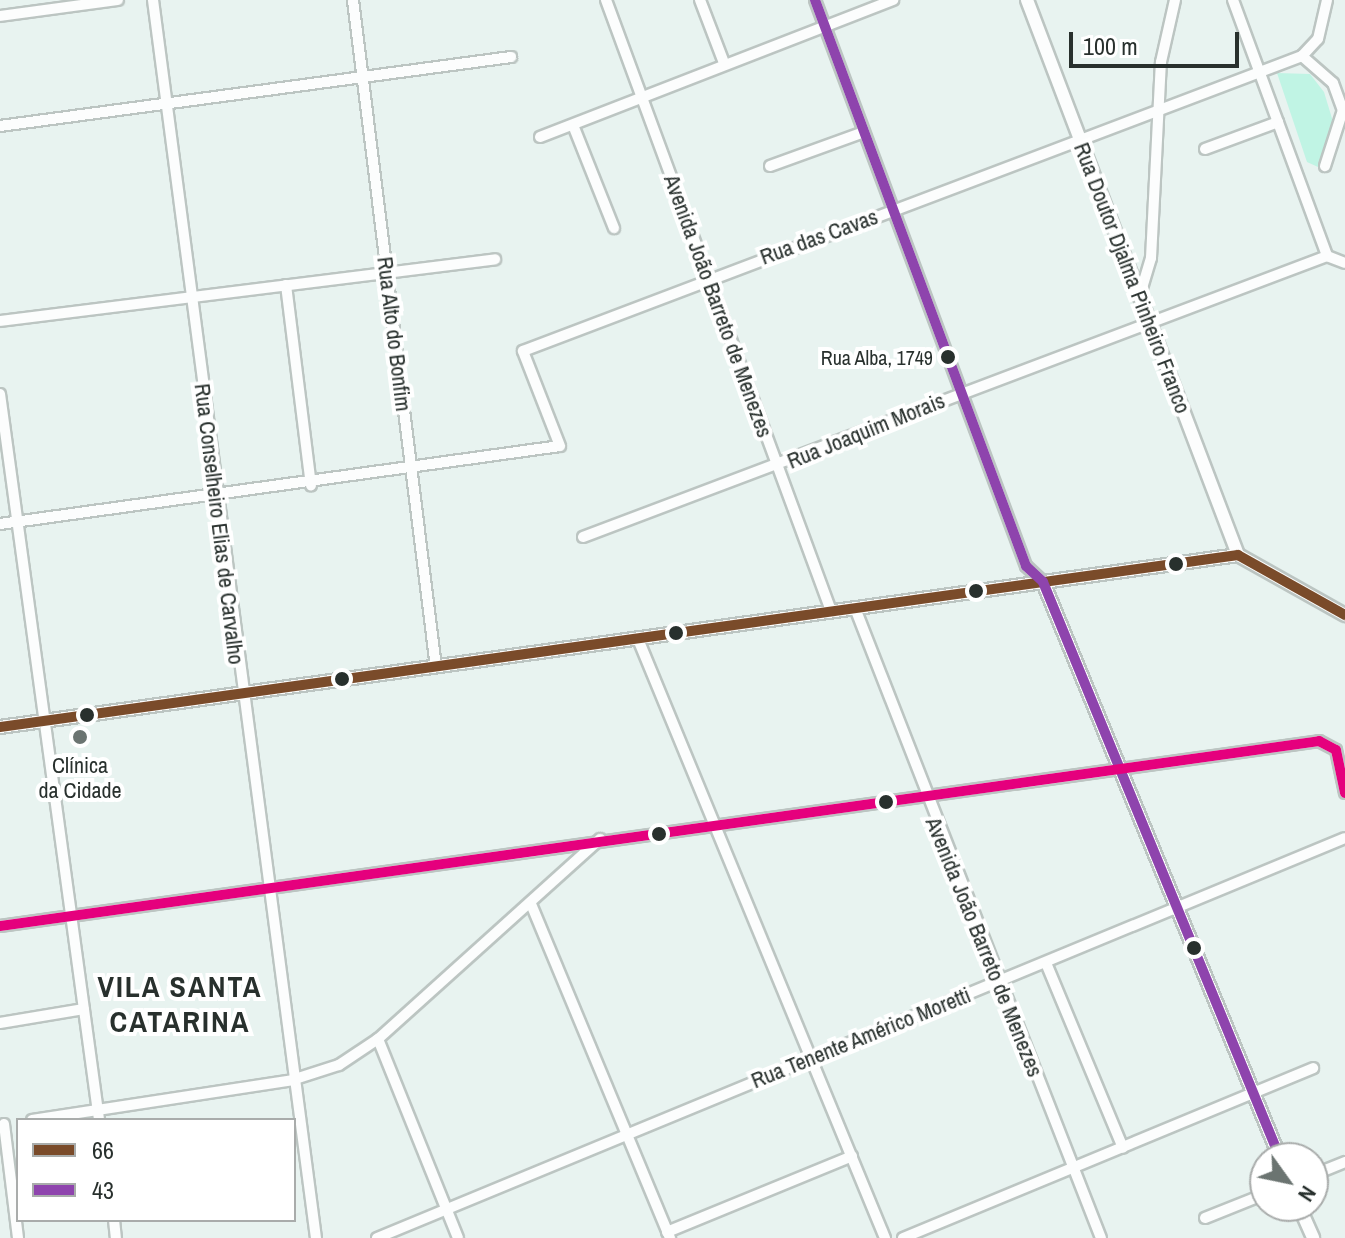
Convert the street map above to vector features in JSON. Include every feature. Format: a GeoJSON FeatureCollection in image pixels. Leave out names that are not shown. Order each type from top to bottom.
{"type":"FeatureCollection","features":[{"type":"Feature","properties":{"kind":"street"},"geometry":{"type":"LineString","coordinates":[[0,16],[59,4],[118,0]]}},
{"type":"Feature","properties":{"kind":"street","name":"Rua Conselheiro Elias de Carvalho"},"geometry":{"type":"LineString","coordinates":[[153,0],[295,1118]]}},
{"type":"Feature","properties":{"kind":"street","name":"Rua Alto do Bonfim"},"geometry":{"type":"LineString","coordinates":[[353,0],[436,667]]}},
{"type":"Feature","properties":{"kind":"street","name":"Avenida João Barreto de Menezes"},"geometry":{"type":"LineString","coordinates":[[606,0],[639,97],[831,611]]}},
{"type":"Feature","properties":{"kind":"street"},"geometry":{"type":"LineString","coordinates":[[700,0],[724,63]]}},
{"type":"Feature","properties":{"kind":"street"},"geometry":{"type":"LineString","coordinates":[[815,0],[1026,566],[1043,582],[1274,1142]]}},
{"type":"Feature","properties":{"kind":"street"},"geometry":{"type":"LineString","coordinates":[[540,137],[724,63],[893,0]]}},
{"type":"Feature","properties":{"kind":"street","name":"Rua Doutor Djalma Pinheiro Franco"},"geometry":{"type":"LineString","coordinates":[[1027,0],[1146,321],[1238,555]]}},
{"type":"Feature","properties":{"kind":"street"},"geometry":{"type":"LineString","coordinates":[[1139,298],[1151,258],[1158,108],[1175,0]]}},
{"type":"Feature","properties":{"kind":"street"},"geometry":{"type":"LineString","coordinates":[[1233,0],[1327,256],[1345,263]]}},
{"type":"Feature","properties":{"kind":"street"},"geometry":{"type":"LineString","coordinates":[[1325,166],[1343,110],[1333,83],[1302,56],[1318,39],[1327,0]]}},
{"type":"Feature","properties":{"kind":"street","name":"Rua das Cavas"},"geometry":{"type":"LineString","coordinates":[[412,469],[560,446],[523,351],[708,278],[1080,140],[1258,69],[1302,56]]}},
{"type":"Feature","properties":{"kind":"street"},"geometry":{"type":"LineString","coordinates":[[0,126],[511,57]]}},
{"type":"Feature","properties":{"kind":"street"},"geometry":{"type":"LineString","coordinates":[[1205,149],[1278,122]]}},
{"type":"Feature","properties":{"kind":"street"},"geometry":{"type":"LineString","coordinates":[[573,125],[614,228]]}},
{"type":"Feature","properties":{"kind":"street"},"geometry":{"type":"LineString","coordinates":[[770,166],[864,132]]}},
{"type":"Feature","properties":{"kind":"street","name":"Rua Joaquim Morais"},"geometry":{"type":"LineString","coordinates":[[583,537],[777,467],[1146,321],[1327,256]]}},
{"type":"Feature","properties":{"kind":"street"},"geometry":{"type":"LineString","coordinates":[[0,321],[495,259]]}},
{"type":"Feature","properties":{"kind":"street"},"geometry":{"type":"LineString","coordinates":[[286,285],[311,485]]}},
{"type":"Feature","properties":{"kind":"street"},"geometry":{"type":"LineString","coordinates":[[0,394],[98,1115]]}},
{"type":"Feature","properties":{"kind":"street"},"geometry":{"type":"LineString","coordinates":[[0,524],[311,485],[412,469]]}},
{"type":"Feature","properties":{"kind":"street"},"geometry":{"type":"LineString","coordinates":[[0,727],[1238,555],[1345,615]]}},
{"type":"Feature","properties":{"kind":"street","name":"Avenida João Barreto de Menezes"},"geometry":{"type":"LineString","coordinates":[[855,608],[925,798],[1101,1238]]}},
{"type":"Feature","properties":{"kind":"street"},"geometry":{"type":"LineString","coordinates":[[638,639],[885,1238]]}},
{"type":"Feature","properties":{"kind":"street"},"geometry":{"type":"LineString","coordinates":[[0,926],[266,890],[602,838],[925,798],[1319,741],[1336,750],[1345,793]]}},
{"type":"Feature","properties":{"kind":"street"},"geometry":{"type":"LineString","coordinates":[[58,1118],[98,1115],[292,1080],[329,1070],[378,1039],[602,838]]}},
{"type":"Feature","properties":{"kind":"street","name":"Rua Tenente Américo Moretti"},"geometry":{"type":"LineString","coordinates":[[377,1238],[811,1057],[1176,911],[1345,838]]}},
{"type":"Feature","properties":{"kind":"street"},"geometry":{"type":"LineString","coordinates":[[531,904],[630,1135],[668,1235],[852,1156]]}},
{"type":"Feature","properties":{"kind":"street"},"geometry":{"type":"LineString","coordinates":[[1046,963],[1123,1148]]}},
{"type":"Feature","properties":{"kind":"street"},"geometry":{"type":"LineString","coordinates":[[0,1023],[84,1009]]}},
{"type":"Feature","properties":{"kind":"street"},"geometry":{"type":"LineString","coordinates":[[378,1039],[458,1238]]}},
{"type":"Feature","properties":{"kind":"street"},"geometry":{"type":"LineString","coordinates":[[903,1238],[1313,1068]]}},
{"type":"Feature","properties":{"kind":"street"},"geometry":{"type":"LineString","coordinates":[[2,1124],[18,1238]]}},
{"type":"Feature","properties":{"kind":"street","name":"Rua Conselheiro Elias de Carvalho"},"geometry":{"type":"LineString","coordinates":[[296,1133],[299,1172],[316,1238]]}},
{"type":"Feature","properties":{"kind":"street"},"geometry":{"type":"LineString","coordinates":[[1205,1218],[1249,1200]]}},
{"type":"Feature","properties":{"kind":"green space"},"geometry":{"type":"Polygon","coordinates":[[[1277,73],[1310,74],[1324,92],[1334,125],[1318,167],[1307,162],[1277,73]]]}},
{"type":"Feature","properties":{"kind":"transit line","name":"43"},"geometry":{"type":"LineString","coordinates":[[815,0],[1026,566],[1043,582],[1273,1142]]}},
{"type":"Feature","properties":{"kind":"transit line","name":"66"},"geometry":{"type":"LineString","coordinates":[[0,727],[1238,555],[1345,615]]}},
{"type":"Feature","properties":{"kind":"transit line"},"geometry":{"type":"LineString","coordinates":[[0,926],[1319,741],[1336,750],[1345,793]]}},
{"type":"Feature","properties":{"kind":"place","name":"Rua Alba, 1749"},"geometry":{"type":"Point","coordinates":[948,357]}},
{"type":"Feature","properties":{"kind":"place","name":"Clínica da Cidade"},"geometry":{"type":"Point","coordinates":[80,737]}},
{"type":"Feature","properties":{"kind":"district","name":"VILA SANTA CATARINA"},"geometry":{"type":"Point","coordinates":[180,1003]}}]}
